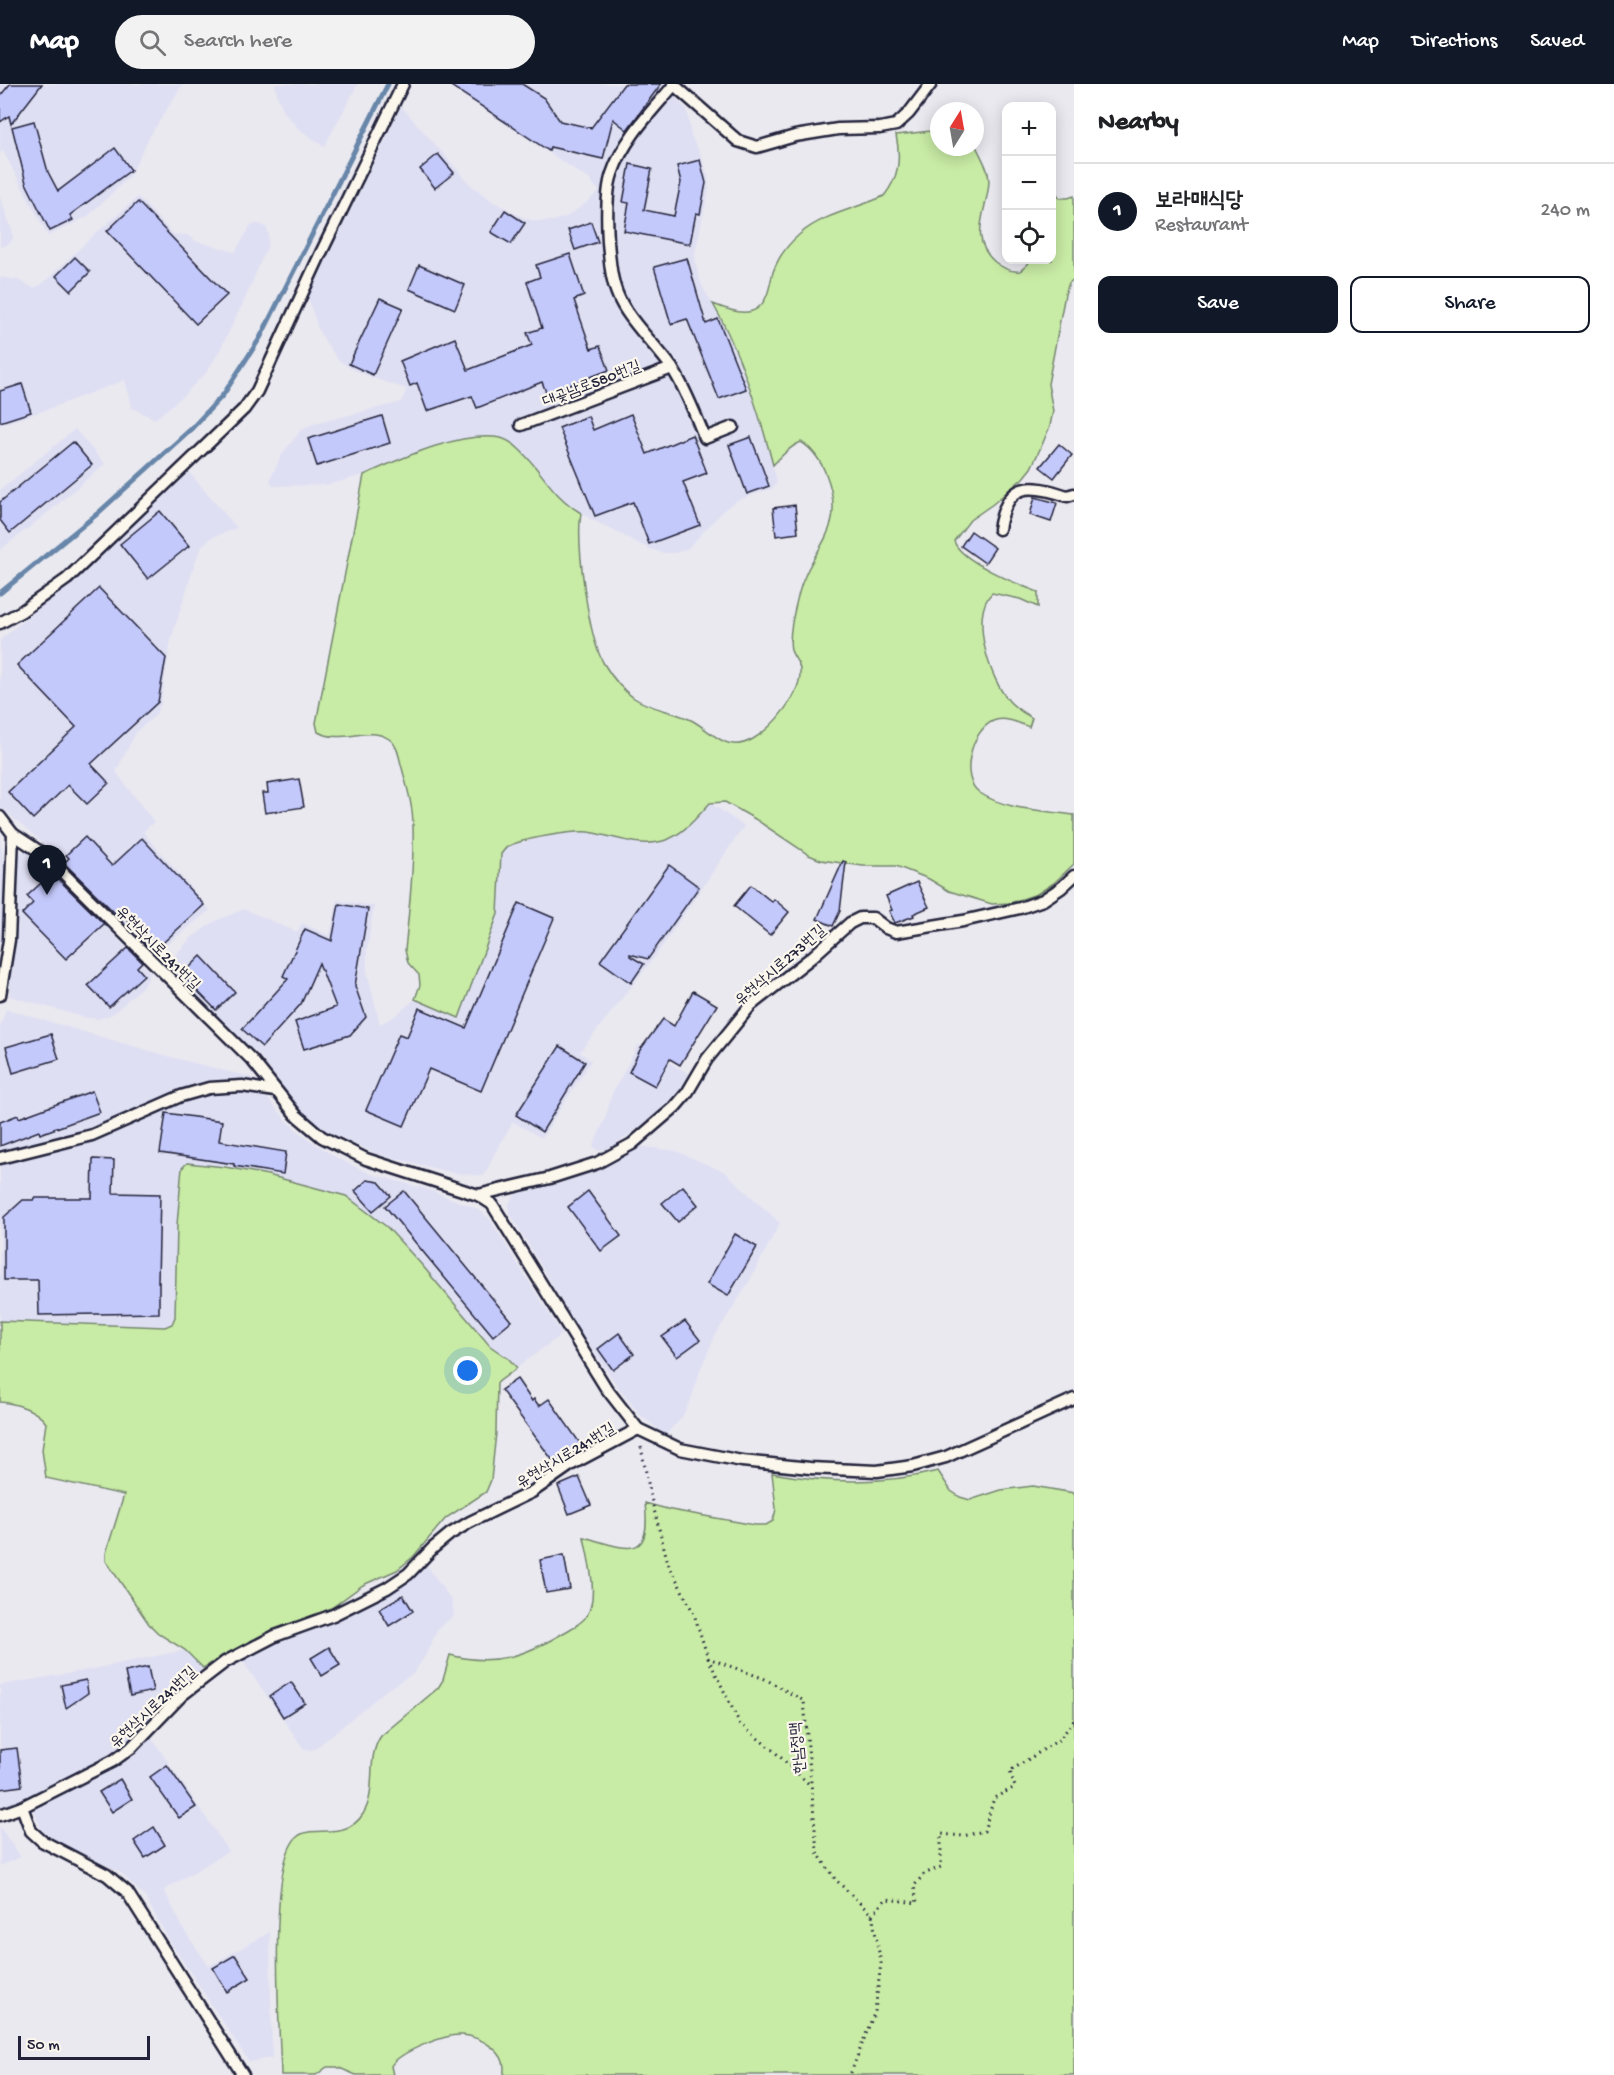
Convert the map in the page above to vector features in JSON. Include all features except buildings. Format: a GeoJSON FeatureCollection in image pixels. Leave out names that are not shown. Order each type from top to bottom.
{"type":"FeatureCollection","features":[{"type":"Feature","properties":{"kind":"lane"},"geometry":{"type":"LineString","coordinates":[[0,623],[22,611],[67,579],[244,409],[257,391],[329,235],[403,84]]}},
{"type":"Feature","properties":{"kind":"lane","name":"대곶남로580번길"},"geometry":{"type":"LineString","coordinates":[[733,427],[705,438],[672,368],[640,331],[620,301],[610,270],[607,221],[611,176],[621,153],[673,84],[738,141],[757,147],[795,136],[838,129],[879,128],[896,124],[909,113],[931,84]]}},
{"type":"Feature","properties":{"kind":"lane","name":"대곶남로580번길"},"geometry":{"type":"LineString","coordinates":[[521,425],[672,368]]}},
{"type":"Feature","properties":{"kind":"lane"},"geometry":{"type":"LineString","coordinates":[[999,529],[1002,509],[1012,496],[1029,487],[1067,496],[1074,494]]}},
{"type":"Feature","properties":{"kind":"lane"},"geometry":{"type":"LineString","coordinates":[[0,817],[12,834],[9,940],[0,995]]}},
{"type":"Feature","properties":{"kind":"lane","name":"유현삭시로241번길"},"geometry":{"type":"LineString","coordinates":[[12,834],[45,855],[252,1060],[296,1115],[322,1137],[366,1159],[478,1195],[492,1204],[606,1388],[638,1429],[680,1449],[742,1461],[810,1468],[877,1471],[913,1466],[946,1457],[1074,1399]]}},
{"type":"Feature","properties":{"kind":"lane","name":"유현삭시로273번길"},"geometry":{"type":"LineString","coordinates":[[478,1195],[550,1178],[597,1163],[632,1144],[675,1107],[687,1093],[707,1059],[751,1005],[812,957],[850,923],[860,918],[873,918],[896,932],[963,921],[1020,908],[1043,900],[1074,876]]}},
{"type":"Feature","properties":{"kind":"lane"},"geometry":{"type":"LineString","coordinates":[[0,1158],[92,1135],[181,1096],[209,1088],[242,1086],[276,1091]]}},
{"type":"Feature","properties":{"kind":"lane","name":"유현삭시로241번길"},"geometry":{"type":"LineString","coordinates":[[0,1815],[22,1807],[113,1761],[131,1748],[182,1695],[225,1662],[275,1636],[333,1615],[387,1588],[408,1574],[450,1534],[532,1492],[572,1464],[638,1429]]}},
{"type":"Feature","properties":{"kind":"lane"},"geometry":{"type":"LineString","coordinates":[[22,1807],[31,1831],[42,1841],[107,1875],[127,1892],[243,2075]]}},
{"type":"Feature","properties":{"kind":"path"},"geometry":{"type":"LineString","coordinates":[[638,1429],[651,1498],[668,1563],[694,1614],[708,1658],[740,1724],[775,1752],[811,1786]]}},
{"type":"Feature","properties":{"kind":"path","name":"한남정맥"},"geometry":{"type":"LineString","coordinates":[[708,1658],[765,1679],[804,1701],[817,1852],[835,1879],[872,1915]]}},
{"type":"Feature","properties":{"kind":"path"},"geometry":{"type":"LineString","coordinates":[[850,2075],[875,2012],[881,1963],[872,1915],[886,1899],[917,1903],[914,1886],[924,1874],[941,1867],[941,1834],[963,1836],[984,1831],[994,1798],[1015,1787],[1010,1771],[1060,1739],[1074,1720]]}},
{"type":"Feature","properties":{"kind":"shaded area"},"geometry":{"type":"Polygon","coordinates":[[[0,84],[183,84],[150,136],[129,177],[87,217],[48,236],[3,151],[0,153],[0,84]]]}},
{"type":"Feature","properties":{"kind":"shaded area"},"geometry":{"type":"Polygon","coordinates":[[[275,84],[358,84],[324,147],[298,128],[284,112],[275,84]]]}},
{"type":"Feature","properties":{"kind":"shaded area"},"geometry":{"type":"Polygon","coordinates":[[[446,84],[662,84],[687,109],[691,136],[702,157],[709,188],[695,253],[696,267],[702,286],[721,318],[752,394],[777,482],[773,488],[738,500],[726,508],[687,549],[675,553],[663,553],[649,549],[589,518],[558,496],[530,462],[502,438],[471,438],[437,446],[364,475],[327,485],[273,486],[270,479],[282,454],[301,430],[313,424],[401,402],[407,389],[375,379],[338,360],[319,332],[308,297],[401,106],[470,184],[492,201],[524,218],[552,221],[566,217],[599,191],[590,180],[446,84]]]}},
{"type":"Feature","properties":{"kind":"shaded area"},"geometry":{"type":"Polygon","coordinates":[[[0,197],[13,239],[9,244],[0,247],[0,197]]]}},
{"type":"Feature","properties":{"kind":"shaded area"},"geometry":{"type":"Polygon","coordinates":[[[138,197],[173,234],[187,235],[196,241],[235,252],[251,225],[265,226],[269,234],[268,245],[218,354],[206,373],[155,419],[132,408],[125,380],[0,425],[0,277],[18,280],[34,288],[42,284],[138,197]]]}},
{"type":"Feature","properties":{"kind":"shaded area"},"geometry":{"type":"Polygon","coordinates":[[[75,429],[105,464],[0,550],[0,490],[75,429]]]}},
{"type":"Feature","properties":{"kind":"shaded area"},"geometry":{"type":"Polygon","coordinates":[[[188,471],[237,528],[211,538],[202,546],[171,640],[161,703],[155,716],[136,732],[116,772],[154,822],[143,832],[210,910],[154,955],[45,845],[0,807],[0,640],[70,584],[188,471]]]}},
{"type":"Feature","properties":{"kind":"shaded area"},"geometry":{"type":"Polygon","coordinates":[[[710,803],[744,826],[657,954],[580,1052],[591,1061],[542,1138],[513,1122],[484,1176],[453,1173],[377,1154],[320,1128],[298,1110],[260,1056],[173,972],[171,965],[177,953],[191,938],[215,921],[244,909],[297,932],[302,923],[330,936],[337,900],[374,906],[367,950],[367,971],[380,1024],[395,1016],[415,999],[459,1018],[498,914],[501,854],[506,847],[544,837],[576,832],[651,843],[688,826],[710,803]]]}},
{"type":"Feature","properties":{"kind":"shaded area"},"geometry":{"type":"Polygon","coordinates":[[[0,839],[5,872],[0,961],[0,839]]]}},
{"type":"Feature","properties":{"kind":"shaded area"},"geometry":{"type":"Polygon","coordinates":[[[22,851],[38,857],[150,972],[145,984],[113,1014],[98,1019],[86,1018],[9,996],[19,856],[22,851]]]}},
{"type":"Feature","properties":{"kind":"shaded area"},"geometry":{"type":"Polygon","coordinates":[[[6,1009],[171,1057],[250,1077],[286,1120],[304,1136],[337,1158],[371,1174],[427,1189],[478,1209],[489,1218],[562,1334],[517,1368],[509,1359],[490,1346],[387,1227],[346,1196],[268,1175],[187,1163],[182,1168],[181,1178],[177,1225],[175,1317],[172,1324],[165,1327],[0,1321],[0,1026],[6,1009]]]}},
{"type":"Feature","properties":{"kind":"shaded area"},"geometry":{"type":"Polygon","coordinates":[[[638,1045],[690,1074],[677,1093],[652,1118],[612,1147],[598,1151],[593,1146],[605,1119],[612,1094],[638,1045]]]}},
{"type":"Feature","properties":{"kind":"shaded area"},"geometry":{"type":"Polygon","coordinates":[[[639,1146],[676,1151],[725,1172],[780,1223],[749,1282],[715,1336],[701,1368],[692,1397],[681,1419],[665,1435],[640,1415],[620,1390],[580,1332],[509,1212],[509,1203],[515,1195],[604,1166],[639,1146]]]}},
{"type":"Feature","properties":{"kind":"shaded area"},"geometry":{"type":"Polygon","coordinates":[[[425,1563],[452,1601],[454,1616],[439,1627],[424,1658],[413,1674],[389,1688],[315,1749],[303,1748],[241,1659],[276,1640],[395,1588],[410,1580],[425,1563]]]}},
{"type":"Feature","properties":{"kind":"shaded area"},"geometry":{"type":"Polygon","coordinates":[[[185,1650],[203,1668],[131,1740],[96,1764],[0,1810],[0,1685],[185,1650]]]}},
{"type":"Feature","properties":{"kind":"shaded area"},"geometry":{"type":"Polygon","coordinates":[[[151,1737],[229,1851],[164,1890],[184,1930],[209,1966],[270,1932],[272,2058],[249,2062],[170,1942],[145,1897],[121,1873],[52,1839],[41,1829],[33,1810],[115,1766],[151,1737]]]}},
{"type":"Feature","properties":{"kind":"shaded area"},"geometry":{"type":"Polygon","coordinates":[[[0,1827],[21,1857],[0,1866],[0,1827]]]}},
{"type":"Feature","properties":{"kind":"green space"},"geometry":{"type":"Polygon","coordinates":[[[930,131],[930,156],[981,156],[988,172],[989,181],[981,223],[982,243],[987,253],[1004,268],[1020,271],[1028,264],[1056,264],[1056,193],[1060,198],[1074,196],[1074,279],[1069,283],[1065,294],[1048,384],[1053,411],[1050,426],[1031,468],[1023,478],[970,520],[954,541],[959,549],[978,564],[1038,592],[1038,607],[1020,599],[992,593],[985,603],[982,631],[995,678],[1009,701],[1032,718],[1029,727],[1002,719],[993,721],[979,734],[970,755],[970,777],[973,786],[980,793],[1001,803],[1025,809],[1074,815],[1074,864],[1054,883],[1037,894],[1010,903],[992,904],[949,891],[929,879],[896,866],[863,866],[821,860],[809,855],[725,802],[710,803],[677,835],[654,843],[636,842],[589,832],[572,832],[535,838],[507,847],[501,854],[498,914],[459,1018],[415,999],[420,985],[419,975],[408,963],[405,950],[412,873],[413,819],[398,752],[389,739],[381,735],[336,737],[318,732],[316,723],[364,475],[413,454],[468,438],[501,438],[511,443],[518,448],[562,499],[581,513],[580,546],[588,613],[598,651],[604,664],[618,683],[641,702],[693,721],[728,743],[744,743],[761,734],[777,719],[791,699],[799,679],[799,665],[791,650],[792,623],[804,579],[830,525],[833,511],[832,494],[819,460],[801,442],[789,449],[773,465],[748,382],[713,304],[736,312],[751,311],[757,308],[767,295],[778,262],[800,234],[819,221],[884,196],[893,182],[898,167],[896,135],[930,131]]]}},
{"type":"Feature","properties":{"kind":"green space"},"geometry":{"type":"Polygon","coordinates":[[[187,1163],[268,1175],[346,1196],[387,1227],[490,1346],[509,1359],[517,1368],[497,1383],[496,1433],[491,1480],[486,1492],[446,1518],[413,1557],[397,1570],[363,1585],[330,1609],[248,1642],[203,1668],[185,1650],[159,1634],[149,1624],[106,1561],[106,1553],[124,1495],[46,1478],[42,1450],[46,1423],[26,1408],[0,1402],[0,1321],[165,1327],[172,1324],[175,1317],[177,1225],[181,1178],[182,1168],[187,1163]]]}},
{"type":"Feature","properties":{"kind":"green space"},"geometry":{"type":"Polygon","coordinates":[[[938,1471],[951,1491],[970,1500],[1001,1490],[1033,1486],[1074,1493],[1074,2075],[503,2075],[502,2060],[492,2047],[469,2036],[454,2035],[403,2055],[391,2066],[393,2075],[356,2075],[337,2067],[327,2067],[316,2075],[281,2075],[278,1912],[288,1853],[297,1837],[303,1833],[347,1828],[363,1814],[370,1795],[376,1745],[381,1736],[438,1688],[443,1680],[450,1655],[482,1660],[510,1657],[537,1647],[580,1623],[587,1615],[592,1598],[592,1577],[584,1537],[613,1545],[633,1547],[640,1543],[644,1535],[645,1503],[671,1510],[766,1525],[773,1521],[776,1509],[772,1473],[813,1479],[855,1481],[897,1479],[938,1471]]]}},
{"type":"Feature","properties":{"kind":"waterway"},"geometry":{"type":"LineString","coordinates":[[0,593],[97,514],[191,429],[223,395],[260,338],[388,84]]}},
{"type":"Feature","properties":{"kind":"place","name":"보라매식당"},"geometry":{"type":"Point","coordinates":[47,895]}}]}
